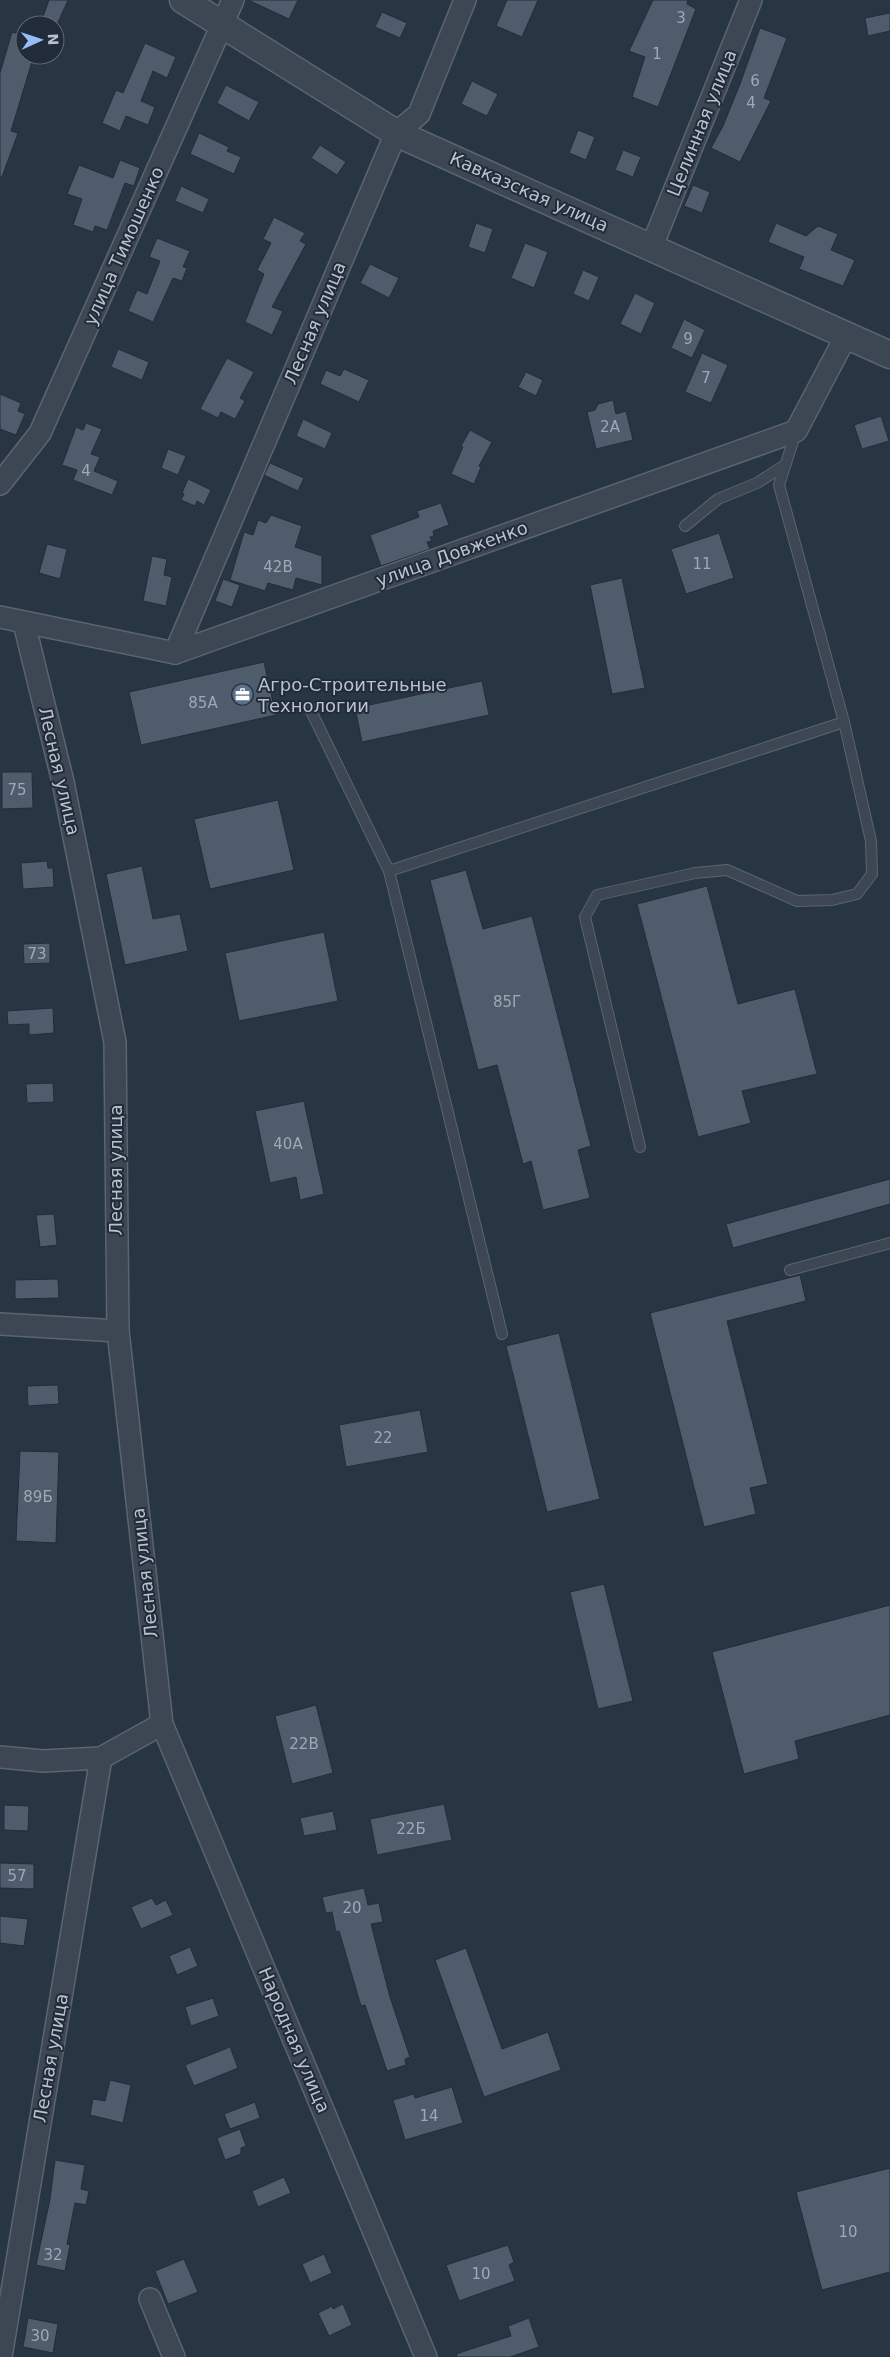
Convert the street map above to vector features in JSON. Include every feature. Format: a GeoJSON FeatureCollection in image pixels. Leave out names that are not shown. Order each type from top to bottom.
{"type":"FeatureCollection","features":[{"type":"Feature","properties":{"kind":"street","name":"Кавказская улица"},"geometry":{"type":"LineString","coordinates":[[183,0],[396,132],[890,355]]}},
{"type":"Feature","properties":{"kind":"street","name":"улица Тимошенко"},"geometry":{"type":"LineString","coordinates":[[0,484],[40,433],[223,24],[232,0]]}},
{"type":"Feature","properties":{"kind":"street","name":"Лесная улица"},"geometry":{"type":"LineString","coordinates":[[175,653],[396,132],[419,114],[465,0]]}},
{"type":"Feature","properties":{"kind":"street","name":"Целинная улица"},"geometry":{"type":"LineString","coordinates":[[652,246],[751,0]]}},
{"type":"Feature","properties":{"kind":"street"},"geometry":{"type":"LineString","coordinates":[[796,431],[846,336]]}},
{"type":"Feature","properties":{"kind":"street","name":"улица Довженко"},"geometry":{"type":"LineString","coordinates":[[175,653],[796,431]]}},
{"type":"Feature","properties":{"kind":"street"},"geometry":{"type":"LineString","coordinates":[[0,617],[175,653]]}},
{"type":"Feature","properties":{"kind":"street","name":"Лесная улица"},"geometry":{"type":"LineString","coordinates":[[24,623],[63,782],[115,1042],[118,1331],[162,1724]]}},
{"type":"Feature","properties":{"kind":"street"},"geometry":{"type":"LineString","coordinates":[[0,1324],[118,1331]]}},
{"type":"Feature","properties":{"kind":"street"},"geometry":{"type":"LineString","coordinates":[[0,1757],[43,1761],[101,1758],[162,1724]]}},
{"type":"Feature","properties":{"kind":"street","name":"Народная улица"},"geometry":{"type":"LineString","coordinates":[[162,1724],[426,2357]]}},
{"type":"Feature","properties":{"kind":"street","name":"Лесная улица"},"geometry":{"type":"LineString","coordinates":[[1,2357],[101,1758]]}},
{"type":"Feature","properties":{"kind":"street"},"geometry":{"type":"LineString","coordinates":[[150,2299],[174,2357]]}},
{"type":"Feature","properties":{"kind":"lane"},"geometry":{"type":"LineString","coordinates":[[640,1147],[585,917],[597,895],[695,873],[727,870],[797,902],[832,900],[857,894],[872,874],[871,841],[844,722],[779,485],[796,431]]}},
{"type":"Feature","properties":{"kind":"lane"},"geometry":{"type":"LineString","coordinates":[[685,526],[718,499],[756,483],[785,465]]}},
{"type":"Feature","properties":{"kind":"lane"},"geometry":{"type":"LineString","coordinates":[[309,707],[389,871],[502,1334]]}},
{"type":"Feature","properties":{"kind":"lane"},"geometry":{"type":"LineString","coordinates":[[389,871],[844,722]]}},
{"type":"Feature","properties":{"kind":"lane"},"geometry":{"type":"LineString","coordinates":[[790,1270],[890,1243]]}},
{"type":"Feature","properties":{"kind":"building"},"geometry":{"type":"Polygon","coordinates":[[[49,0],[68,0],[61,15],[44,15],[49,0]]]}},
{"type":"Feature","properties":{"kind":"building"},"geometry":{"type":"Polygon","coordinates":[[[248,0],[298,0],[289,19],[248,0]]]}},
{"type":"Feature","properties":{"kind":"building"},"geometry":{"type":"Polygon","coordinates":[[[507,0],[538,0],[522,37],[496,26],[507,0]]]}},
{"type":"Feature","properties":{"kind":"building"},"geometry":{"type":"Polygon","coordinates":[[[653,0],[688,0],[687,4],[696,9],[658,107],[632,97],[645,57],[629,51],[653,0]]]}},
{"type":"Feature","properties":{"kind":"building"},"geometry":{"type":"Polygon","coordinates":[[[382,12],[407,23],[400,38],[375,27],[382,12]]]}},
{"type":"Feature","properties":{"kind":"building"},"geometry":{"type":"Polygon","coordinates":[[[890,13],[890,31],[868,36],[865,18],[890,13]]]}},
{"type":"Feature","properties":{"kind":"building"},"geometry":{"type":"Polygon","coordinates":[[[760,28],[787,38],[764,98],[771,101],[740,162],[711,148],[723,126],[760,28]]]}},
{"type":"Feature","properties":{"kind":"building"},"geometry":{"type":"Polygon","coordinates":[[[12,32],[15,33],[15,65],[31,65],[11,131],[18,133],[2,177],[0,177],[0,73],[12,32]]]}},
{"type":"Feature","properties":{"kind":"building"},"geometry":{"type":"Polygon","coordinates":[[[145,43],[176,57],[167,78],[153,71],[141,101],[155,107],[148,125],[126,116],[120,131],[102,123],[116,90],[123,93],[145,43]]]}},
{"type":"Feature","properties":{"kind":"building"},"geometry":{"type":"Polygon","coordinates":[[[472,81],[498,94],[487,116],[461,104],[472,81]]]}},
{"type":"Feature","properties":{"kind":"building"},"geometry":{"type":"Polygon","coordinates":[[[226,85],[259,102],[249,121],[217,103],[226,85]]]}},
{"type":"Feature","properties":{"kind":"building"},"geometry":{"type":"Polygon","coordinates":[[[578,130],[595,137],[586,160],[569,153],[578,130]]]}},
{"type":"Feature","properties":{"kind":"building"},"geometry":{"type":"Polygon","coordinates":[[[199,133],[229,147],[227,151],[241,157],[234,174],[190,154],[199,133]]]}},
{"type":"Feature","properties":{"kind":"building"},"geometry":{"type":"Polygon","coordinates":[[[320,145],[346,162],[337,175],[311,158],[320,145]]]}},
{"type":"Feature","properties":{"kind":"building"},"geometry":{"type":"Polygon","coordinates":[[[623,150],[641,157],[633,177],[615,170],[623,150]]]}},
{"type":"Feature","properties":{"kind":"building"},"geometry":{"type":"Polygon","coordinates":[[[120,160],[140,168],[134,186],[125,183],[107,230],[95,226],[93,232],[73,225],[82,199],[67,194],[79,165],[113,178],[120,160]]]}},
{"type":"Feature","properties":{"kind":"building"},"geometry":{"type":"Polygon","coordinates":[[[693,185],[710,192],[702,213],[684,206],[693,185]]]}},
{"type":"Feature","properties":{"kind":"building"},"geometry":{"type":"Polygon","coordinates":[[[181,186],[209,199],[203,213],[175,201],[181,186]]]}},
{"type":"Feature","properties":{"kind":"building"},"geometry":{"type":"Polygon","coordinates":[[[274,217],[305,233],[300,241],[306,244],[272,307],[283,311],[272,335],[245,322],[264,274],[257,270],[271,243],[263,239],[274,217]]]}},
{"type":"Feature","properties":{"kind":"building"},"geometry":{"type":"Polygon","coordinates":[[[476,223],[493,229],[485,253],[468,247],[476,223]]]}},
{"type":"Feature","properties":{"kind":"building"},"geometry":{"type":"Polygon","coordinates":[[[776,223],[806,236],[818,226],[838,234],[831,250],[855,260],[843,286],[799,269],[804,257],[768,242],[776,223]]]}},
{"type":"Feature","properties":{"kind":"building"},"geometry":{"type":"Polygon","coordinates":[[[157,238],[190,251],[183,267],[187,268],[182,281],[173,278],[153,322],[128,311],[137,290],[147,294],[160,261],[149,257],[157,238]]]}},
{"type":"Feature","properties":{"kind":"building"},"geometry":{"type":"Polygon","coordinates":[[[525,243],[548,252],[534,288],[511,278],[525,243]]]}},
{"type":"Feature","properties":{"kind":"building"},"geometry":{"type":"Polygon","coordinates":[[[370,264],[399,278],[389,298],[360,283],[370,264]]]}},
{"type":"Feature","properties":{"kind":"building"},"geometry":{"type":"Polygon","coordinates":[[[583,270],[599,277],[589,301],[573,294],[583,270]]]}},
{"type":"Feature","properties":{"kind":"building"},"geometry":{"type":"Polygon","coordinates":[[[635,293],[655,303],[641,334],[620,324],[635,293]]]}},
{"type":"Feature","properties":{"kind":"building"},"geometry":{"type":"Polygon","coordinates":[[[684,319],[705,330],[692,358],[671,348],[684,319]]]}},
{"type":"Feature","properties":{"kind":"building"},"geometry":{"type":"Polygon","coordinates":[[[118,349],[149,362],[142,380],[111,367],[118,349]]]}},
{"type":"Feature","properties":{"kind":"building"},"geometry":{"type":"Polygon","coordinates":[[[702,353],[728,365],[711,403],[685,392],[702,353]]]}},
{"type":"Feature","properties":{"kind":"building"},"geometry":{"type":"Polygon","coordinates":[[[227,358],[254,372],[240,398],[245,401],[235,419],[221,412],[218,418],[200,409],[227,358]]]}},
{"type":"Feature","properties":{"kind":"building"},"geometry":{"type":"Polygon","coordinates":[[[344,369],[369,380],[359,402],[320,384],[326,370],[340,376],[344,369]]]}},
{"type":"Feature","properties":{"kind":"building"},"geometry":{"type":"Polygon","coordinates":[[[526,372],[543,380],[536,396],[518,387],[526,372]]]}},
{"type":"Feature","properties":{"kind":"building"},"geometry":{"type":"Polygon","coordinates":[[[0,394],[21,403],[18,411],[25,414],[16,435],[0,429],[0,394]]]}},
{"type":"Feature","properties":{"kind":"building"},"geometry":{"type":"Polygon","coordinates":[[[613,400],[616,414],[626,411],[633,440],[596,449],[587,412],[595,410],[598,404],[613,400]]]}},
{"type":"Feature","properties":{"kind":"building"},"geometry":{"type":"Polygon","coordinates":[[[881,416],[889,441],[862,449],[854,425],[881,416]]]}},
{"type":"Feature","properties":{"kind":"building"},"geometry":{"type":"Polygon","coordinates":[[[303,419],[332,433],[325,449],[296,436],[303,419]]]}},
{"type":"Feature","properties":{"kind":"building"},"geometry":{"type":"Polygon","coordinates":[[[86,423],[102,429],[91,454],[100,457],[94,471],[118,481],[112,495],[73,480],[77,470],[62,465],[76,427],[83,430],[86,423]]]}},
{"type":"Feature","properties":{"kind":"building"},"geometry":{"type":"Polygon","coordinates":[[[470,430],[492,442],[479,466],[481,467],[474,484],[451,474],[463,447],[461,446],[470,430]]]}},
{"type":"Feature","properties":{"kind":"building"},"geometry":{"type":"Polygon","coordinates":[[[168,449],[186,456],[178,475],[161,468],[168,449]]]}},
{"type":"Feature","properties":{"kind":"building"},"geometry":{"type":"Polygon","coordinates":[[[270,463],[304,478],[298,491],[264,475],[270,463]]]}},
{"type":"Feature","properties":{"kind":"building"},"geometry":{"type":"Polygon","coordinates":[[[188,479],[211,490],[204,505],[197,501],[195,506],[181,500],[188,479]]]}},
{"type":"Feature","properties":{"kind":"building"},"geometry":{"type":"Polygon","coordinates":[[[441,503],[449,525],[433,531],[434,536],[430,537],[432,541],[427,542],[430,549],[381,566],[370,535],[419,517],[417,511],[441,503]]]}},
{"type":"Feature","properties":{"kind":"building"},"geometry":{"type":"Polygon","coordinates":[[[271,515],[302,526],[295,547],[322,556],[322,585],[296,578],[293,590],[268,583],[265,591],[230,580],[244,532],[253,535],[258,520],[266,523],[271,515]]]}},
{"type":"Feature","properties":{"kind":"building"},"geometry":{"type":"Polygon","coordinates":[[[719,533],[734,578],[686,594],[671,549],[719,533]]]}},
{"type":"Feature","properties":{"kind":"building"},"geometry":{"type":"Polygon","coordinates":[[[47,544],[67,549],[60,579],[39,573],[47,544]]]}},
{"type":"Feature","properties":{"kind":"building"},"geometry":{"type":"Polygon","coordinates":[[[152,556],[167,559],[164,575],[172,577],[166,606],[143,601],[152,556]]]}},
{"type":"Feature","properties":{"kind":"building"},"geometry":{"type":"Polygon","coordinates":[[[622,578],[645,688],[612,694],[590,585],[622,578]]]}},
{"type":"Feature","properties":{"kind":"building"},"geometry":{"type":"Polygon","coordinates":[[[223,579],[240,585],[232,607],[215,601],[223,579]]]}},
{"type":"Feature","properties":{"kind":"building"},"geometry":{"type":"Polygon","coordinates":[[[264,662],[276,715],[141,745],[129,692],[264,662]]]}},
{"type":"Feature","properties":{"kind":"building"},"geometry":{"type":"Polygon","coordinates":[[[482,681],[489,715],[362,742],[355,708],[482,681]]]}},
{"type":"Feature","properties":{"kind":"building"},"geometry":{"type":"Polygon","coordinates":[[[2,772],[32,772],[33,808],[2,809],[2,772]]]}},
{"type":"Feature","properties":{"kind":"building"},"geometry":{"type":"Polygon","coordinates":[[[278,800],[294,870],[210,889],[194,819],[278,800]]]}},
{"type":"Feature","properties":{"kind":"building"},"geometry":{"type":"Polygon","coordinates":[[[47,861],[48,868],[53,868],[54,887],[23,889],[21,863],[47,861]]]}},
{"type":"Feature","properties":{"kind":"building"},"geometry":{"type":"Polygon","coordinates":[[[142,866],[153,919],[180,914],[188,951],[125,965],[106,874],[142,866]]]}},
{"type":"Feature","properties":{"kind":"building"},"geometry":{"type":"Polygon","coordinates":[[[466,870],[483,929],[532,916],[591,1146],[578,1150],[590,1198],[543,1210],[531,1161],[523,1164],[497,1065],[478,1070],[430,880],[466,870]]]}},
{"type":"Feature","properties":{"kind":"building"},"geometry":{"type":"Polygon","coordinates":[[[707,886],[738,1004],[795,989],[817,1074],[742,1091],[751,1123],[698,1137],[637,904],[707,886]]]}},
{"type":"Feature","properties":{"kind":"building"},"geometry":{"type":"Polygon","coordinates":[[[324,932],[338,1001],[239,1021],[225,953],[324,932]]]}},
{"type":"Feature","properties":{"kind":"building"},"geometry":{"type":"Polygon","coordinates":[[[50,943],[50,963],[24,964],[23,944],[50,943]]]}},
{"type":"Feature","properties":{"kind":"building"},"geometry":{"type":"Polygon","coordinates":[[[53,1008],[54,1033],[29,1035],[29,1024],[8,1025],[7,1011],[53,1008]]]}},
{"type":"Feature","properties":{"kind":"building"},"geometry":{"type":"Polygon","coordinates":[[[53,1083],[54,1102],[27,1103],[26,1084],[53,1083]]]}},
{"type":"Feature","properties":{"kind":"building"},"geometry":{"type":"Polygon","coordinates":[[[304,1101],[324,1194],[300,1200],[296,1177],[270,1183],[255,1111],[304,1101]]]}},
{"type":"Feature","properties":{"kind":"building"},"geometry":{"type":"Polygon","coordinates":[[[890,1179],[890,1204],[733,1248],[726,1224],[890,1179]]]}},
{"type":"Feature","properties":{"kind":"building"},"geometry":{"type":"Polygon","coordinates":[[[54,1214],[57,1245],[40,1247],[36,1215],[54,1214]]]}},
{"type":"Feature","properties":{"kind":"building"},"geometry":{"type":"Polygon","coordinates":[[[800,1275],[806,1301],[727,1321],[768,1484],[750,1488],[756,1514],[704,1527],[650,1313],[800,1275]]]}},
{"type":"Feature","properties":{"kind":"building"},"geometry":{"type":"Polygon","coordinates":[[[58,1279],[59,1298],[15,1299],[15,1280],[58,1279]]]}},
{"type":"Feature","properties":{"kind":"building"},"geometry":{"type":"Polygon","coordinates":[[[559,1333],[600,1499],[547,1512],[506,1346],[559,1333]]]}},
{"type":"Feature","properties":{"kind":"building"},"geometry":{"type":"Polygon","coordinates":[[[58,1385],[59,1404],[28,1406],[27,1386],[58,1385]]]}},
{"type":"Feature","properties":{"kind":"building"},"geometry":{"type":"Polygon","coordinates":[[[420,1410],[428,1452],[346,1467],[339,1425],[420,1410]]]}},
{"type":"Feature","properties":{"kind":"building"},"geometry":{"type":"Polygon","coordinates":[[[20,1451],[59,1452],[56,1543],[16,1541],[20,1451]]]}},
{"type":"Feature","properties":{"kind":"building"},"geometry":{"type":"Polygon","coordinates":[[[604,1584],[633,1701],[598,1709],[570,1592],[604,1584]]]}},
{"type":"Feature","properties":{"kind":"building"},"geometry":{"type":"Polygon","coordinates":[[[890,1605],[890,1715],[795,1741],[799,1759],[744,1774],[712,1652],[890,1605]]]}},
{"type":"Feature","properties":{"kind":"building"},"geometry":{"type":"Polygon","coordinates":[[[316,1705],[333,1773],[292,1784],[275,1716],[316,1705]]]}},
{"type":"Feature","properties":{"kind":"building"},"geometry":{"type":"Polygon","coordinates":[[[444,1804],[452,1840],[377,1855],[370,1819],[444,1804]]]}},
{"type":"Feature","properties":{"kind":"building"},"geometry":{"type":"Polygon","coordinates":[[[4,1805],[29,1806],[28,1831],[4,1830],[4,1805]]]}},
{"type":"Feature","properties":{"kind":"building"},"geometry":{"type":"Polygon","coordinates":[[[333,1811],[337,1830],[304,1836],[300,1818],[333,1811]]]}},
{"type":"Feature","properties":{"kind":"building"},"geometry":{"type":"Polygon","coordinates":[[[0,1863],[34,1864],[34,1889],[0,1888],[0,1863]]]}},
{"type":"Feature","properties":{"kind":"building"},"geometry":{"type":"Polygon","coordinates":[[[364,1888],[368,1905],[379,1903],[383,1922],[371,1924],[390,1997],[410,2057],[405,2059],[406,2065],[387,2071],[365,2005],[361,2006],[339,1931],[336,1932],[332,1912],[326,1913],[322,1897],[364,1888]]]}},
{"type":"Feature","properties":{"kind":"building"},"geometry":{"type":"Polygon","coordinates":[[[152,1898],[156,1905],[166,1900],[173,1915],[141,1929],[131,1907],[152,1898]]]}},
{"type":"Feature","properties":{"kind":"building"},"geometry":{"type":"Polygon","coordinates":[[[0,1916],[28,1919],[24,1946],[0,1943],[0,1916]]]}},
{"type":"Feature","properties":{"kind":"building"},"geometry":{"type":"Polygon","coordinates":[[[190,1947],[198,1966],[177,1975],[169,1956],[190,1947]]]}},
{"type":"Feature","properties":{"kind":"building"},"geometry":{"type":"Polygon","coordinates":[[[466,1948],[502,2049],[548,2032],[561,2070],[484,2097],[435,1960],[466,1948]]]}},
{"type":"Feature","properties":{"kind":"building"},"geometry":{"type":"Polygon","coordinates":[[[213,1998],[219,2016],[191,2026],[185,2007],[213,1998]]]}},
{"type":"Feature","properties":{"kind":"building"},"geometry":{"type":"Polygon","coordinates":[[[230,2047],[238,2068],[194,2086],[185,2065],[230,2047]]]}},
{"type":"Feature","properties":{"kind":"building"},"geometry":{"type":"Polygon","coordinates":[[[110,2080],[131,2085],[123,2123],[90,2115],[93,2099],[105,2101],[110,2080]]]}},
{"type":"Feature","properties":{"kind":"building"},"geometry":{"type":"Polygon","coordinates":[[[452,2087],[463,2123],[405,2140],[393,2100],[414,2094],[415,2098],[452,2087]]]}},
{"type":"Feature","properties":{"kind":"building"},"geometry":{"type":"Polygon","coordinates":[[[255,2102],[260,2118],[230,2129],[224,2114],[255,2102]]]}},
{"type":"Feature","properties":{"kind":"building"},"geometry":{"type":"Polygon","coordinates":[[[240,2129],[246,2146],[241,2148],[241,2154],[225,2160],[217,2138],[240,2129]]]}},
{"type":"Feature","properties":{"kind":"building"},"geometry":{"type":"Polygon","coordinates":[[[55,2160],[85,2165],[81,2189],[89,2191],[86,2205],[75,2203],[67,2244],[70,2245],[65,2271],[36,2265],[50,2199],[55,2160]]]}},
{"type":"Feature","properties":{"kind":"building"},"geometry":{"type":"Polygon","coordinates":[[[890,2168],[890,2272],[822,2290],[796,2192],[890,2168]]]}},
{"type":"Feature","properties":{"kind":"building"},"geometry":{"type":"Polygon","coordinates":[[[284,2177],[291,2193],[258,2207],[252,2191],[284,2177]]]}},
{"type":"Feature","properties":{"kind":"building"},"geometry":{"type":"Polygon","coordinates":[[[508,2245],[514,2262],[509,2265],[515,2281],[459,2301],[446,2265],[508,2245]]]}},
{"type":"Feature","properties":{"kind":"building"},"geometry":{"type":"Polygon","coordinates":[[[324,2254],[332,2273],[310,2283],[302,2264],[324,2254]]]}},
{"type":"Feature","properties":{"kind":"building"},"geometry":{"type":"Polygon","coordinates":[[[184,2259],[198,2292],[168,2304],[155,2271],[184,2259]]]}},
{"type":"Feature","properties":{"kind":"building"},"geometry":{"type":"Polygon","coordinates":[[[343,2304],[352,2325],[329,2336],[318,2313],[332,2306],[333,2309],[343,2304]]]}},
{"type":"Feature","properties":{"kind":"building"},"geometry":{"type":"Polygon","coordinates":[[[28,2318],[58,2324],[53,2353],[23,2347],[28,2318]]]}},
{"type":"Feature","properties":{"kind":"building"},"geometry":{"type":"Polygon","coordinates":[[[529,2318],[539,2347],[510,2357],[457,2357],[456,2354],[511,2336],[508,2326],[529,2318]]]}},
{"type":"Feature","properties":{"kind":"place","name":"Агро-Строительные Технологии"},"geometry":{"type":"Point","coordinates":[242,695]}}]}
